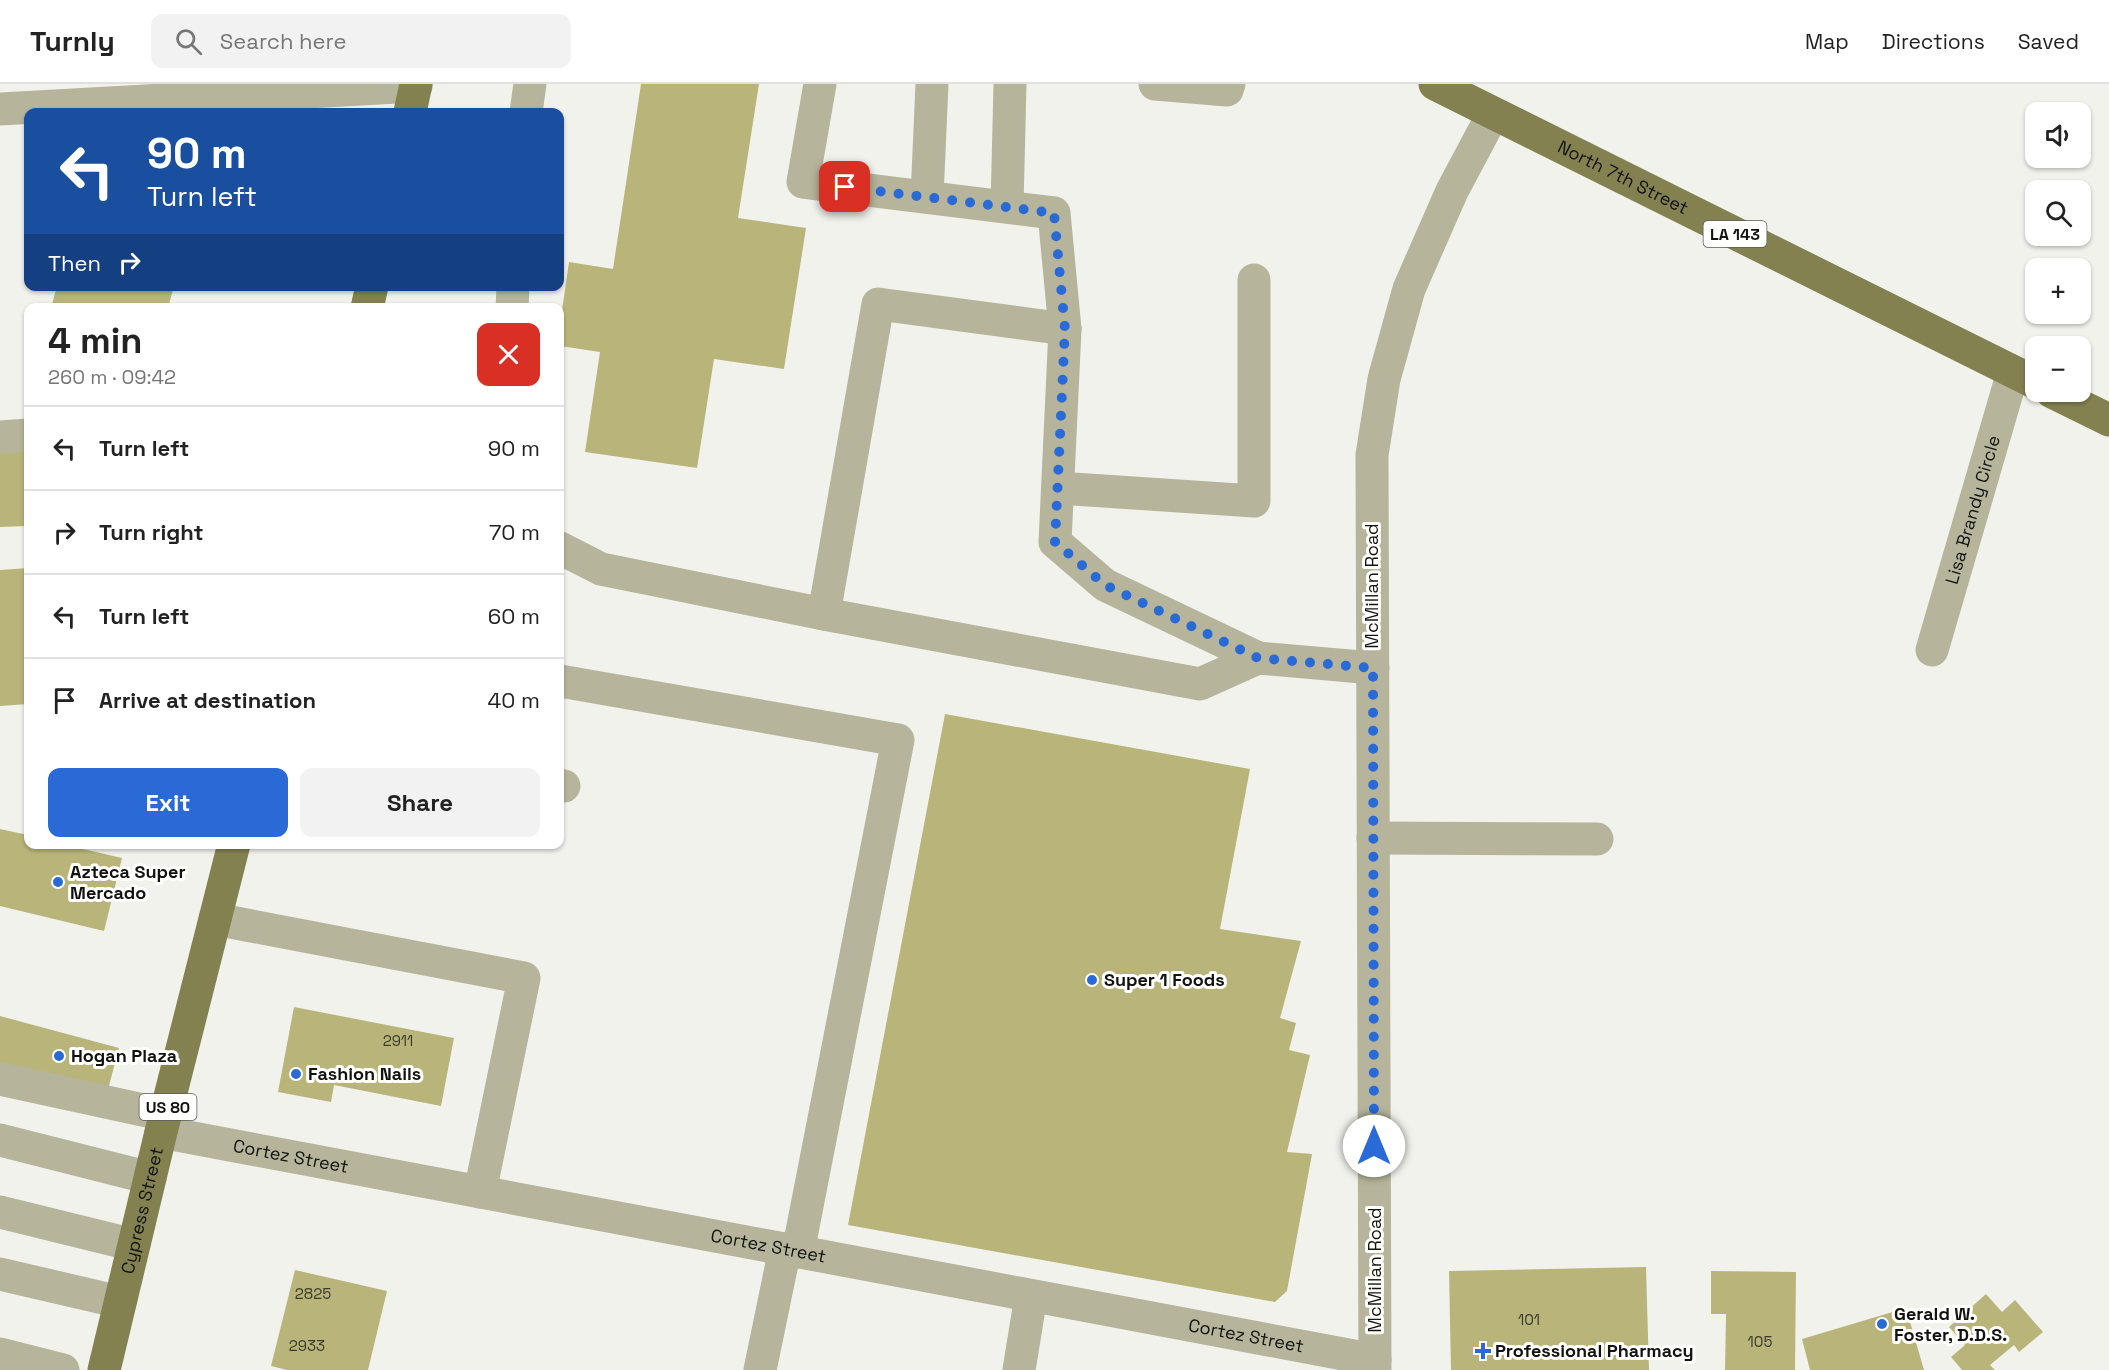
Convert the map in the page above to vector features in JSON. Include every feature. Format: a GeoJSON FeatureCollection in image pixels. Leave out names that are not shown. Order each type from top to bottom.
{"type":"FeatureCollection","features":[{"type":"Feature","properties":{"kind":"main road","name":"North 7th Street"},"geometry":{"type":"LineString","coordinates":[[1435,84],[2024,378]]}},
{"type":"Feature","properties":{"kind":"main road"},"geometry":{"type":"LineString","coordinates":[[2072,402],[2109,420]]}},
{"type":"Feature","properties":{"kind":"main road","name":"Cypress Street"},"geometry":{"type":"LineString","coordinates":[[104,1370],[233,849]]}},
{"type":"Feature","properties":{"kind":"street"},"geometry":{"type":"LineString","coordinates":[[527,108],[530,84]]}},
{"type":"Feature","properties":{"kind":"street"},"geometry":{"type":"LineString","coordinates":[[820,84],[803,182],[1054,213],[1065,329],[1055,542],[1105,585],[1258,658],[1373,668]]}},
{"type":"Feature","properties":{"kind":"street"},"geometry":{"type":"LineString","coordinates":[[927,197],[932,84]]}},
{"type":"Feature","properties":{"kind":"street"},"geometry":{"type":"LineString","coordinates":[[1007,207],[1010,84]]}},
{"type":"Feature","properties":{"kind":"street"},"geometry":{"type":"LineString","coordinates":[[1155,84],[1227,90],[1229,84]]}},
{"type":"Feature","properties":{"kind":"street"},"geometry":{"type":"LineString","coordinates":[[28,108],[414,94]]}},
{"type":"Feature","properties":{"kind":"street"},"geometry":{"type":"LineString","coordinates":[[0,109],[24,108]]}},
{"type":"Feature","properties":{"kind":"street","name":"McMillan Road"},"geometry":{"type":"LineString","coordinates":[[1375,1365],[1372,455],[1384,379],[1410,289],[1452,191],[1493,114]]}},
{"type":"Feature","properties":{"kind":"street"},"geometry":{"type":"LineString","coordinates":[[1058,488],[1254,501],[1254,280]]}},
{"type":"Feature","properties":{"kind":"street"},"geometry":{"type":"LineString","coordinates":[[824,614],[878,304],[1065,329]]}},
{"type":"Feature","properties":{"kind":"street","name":"Lisa Brandy Circle"},"geometry":{"type":"LineString","coordinates":[[1932,650],[2024,378]]}},
{"type":"Feature","properties":{"kind":"street"},"geometry":{"type":"LineString","coordinates":[[0,436],[24,435]]}},
{"type":"Feature","properties":{"kind":"street"},"geometry":{"type":"LineString","coordinates":[[564,550],[601,569],[824,614],[1200,684],[1258,658]]}},
{"type":"Feature","properties":{"kind":"street"},"geometry":{"type":"LineString","coordinates":[[564,682],[898,740],[792,1251],[760,1370]]}},
{"type":"Feature","properties":{"kind":"street"},"geometry":{"type":"LineString","coordinates":[[1373,838],[1597,838]]}},
{"type":"Feature","properties":{"kind":"street"},"geometry":{"type":"LineString","coordinates":[[215,919],[524,978],[480,1192]]}},
{"type":"Feature","properties":{"kind":"street","name":"Cortez Street"},"geometry":{"type":"LineString","coordinates":[[0,1079],[163,1124],[480,1192],[1031,1296],[1375,1365]]}},
{"type":"Feature","properties":{"kind":"street"},"geometry":{"type":"LineString","coordinates":[[0,1140],[150,1178]]}},
{"type":"Feature","properties":{"kind":"street"},"geometry":{"type":"LineString","coordinates":[[0,1212],[134,1245]]}},
{"type":"Feature","properties":{"kind":"street"},"geometry":{"type":"LineString","coordinates":[[0,1274],[120,1302]]}},
{"type":"Feature","properties":{"kind":"street"},"geometry":{"type":"LineString","coordinates":[[1019,1370],[1031,1296]]}},
{"type":"Feature","properties":{"kind":"street"},"geometry":{"type":"LineString","coordinates":[[0,1354],[63,1370]]}},
{"type":"Feature","properties":{"kind":"building"},"geometry":{"type":"Polygon","coordinates":[[[641,84],[759,84],[738,218],[806,228],[784,369],[714,359],[697,468],[585,452],[600,352],[564,347],[563,303],[569,262],[613,269],[641,84]]]}},
{"type":"Feature","properties":{"kind":"building"},"geometry":{"type":"Polygon","coordinates":[[[56,291],[173,291],[169,303],[52,303],[56,291]]]}},
{"type":"Feature","properties":{"kind":"building"},"geometry":{"type":"Polygon","coordinates":[[[24,447],[24,526],[0,527],[0,448],[24,447]]]}},
{"type":"Feature","properties":{"kind":"building"},"geometry":{"type":"Polygon","coordinates":[[[24,568],[24,704],[0,706],[0,570],[24,568]]]}},
{"type":"Feature","properties":{"kind":"building","name":"Super 1 Foods"},"geometry":{"type":"Polygon","coordinates":[[[945,714],[1250,769],[1220,929],[1301,941],[1280,1018],[1296,1023],[1289,1050],[1310,1055],[1287,1152],[1312,1154],[1287,1291],[1275,1302],[848,1225],[945,714]]]}},
{"type":"Feature","properties":{"kind":"building","name":"Azteca Super Mercado"},"geometry":{"type":"Polygon","coordinates":[[[0,829],[24,834],[24,849],[83,849],[122,858],[104,931],[0,906],[0,829]]]}},
{"type":"Feature","properties":{"kind":"building"},"geometry":{"type":"Polygon","coordinates":[[[294,1007],[454,1038],[441,1106],[334,1085],[331,1102],[278,1092],[294,1007]]]}},
{"type":"Feature","properties":{"kind":"building","name":"Hogan Plaza"},"geometry":{"type":"Polygon","coordinates":[[[0,1016],[119,1048],[107,1093],[0,1064],[0,1016]]]}},
{"type":"Feature","properties":{"kind":"building"},"geometry":{"type":"Polygon","coordinates":[[[1646,1267],[1649,1370],[1451,1370],[1449,1271],[1646,1267]]]}},
{"type":"Feature","properties":{"kind":"building"},"geometry":{"type":"Polygon","coordinates":[[[295,1270],[387,1291],[368,1370],[287,1370],[271,1366],[295,1270]]]}},
{"type":"Feature","properties":{"kind":"building"},"geometry":{"type":"Polygon","coordinates":[[[1711,1271],[1796,1272],[1795,1370],[1725,1370],[1726,1314],[1711,1314],[1711,1271]]]}},
{"type":"Feature","properties":{"kind":"building"},"geometry":{"type":"Polygon","coordinates":[[[1986,1294],[2002,1312],[2015,1300],[2043,1332],[2019,1352],[2014,1345],[1990,1365],[1995,1370],[1962,1370],[1951,1357],[1965,1345],[1949,1327],[1986,1294]]]}},
{"type":"Feature","properties":{"kind":"building","name":"Gerald W. Foster, D.D.S."},"geometry":{"type":"Polygon","coordinates":[[[1906,1308],[1924,1370],[1810,1370],[1802,1339],[1906,1308]]]}},
{"type":"Feature","properties":{"kind":"place","name":"Azteca Super Mercado"},"geometry":{"type":"Point","coordinates":[58,882]}},
{"type":"Feature","properties":{"kind":"place","name":"Super 1 Foods"},"geometry":{"type":"Point","coordinates":[1092,980]}},
{"type":"Feature","properties":{"kind":"place","name":"Hogan Plaza"},"geometry":{"type":"Point","coordinates":[59,1056]}},
{"type":"Feature","properties":{"kind":"place","name":"Fashion Nails"},"geometry":{"type":"Point","coordinates":[296,1074]}},
{"type":"Feature","properties":{"kind":"place","name":"Gerald W. Foster, D.D.S."},"geometry":{"type":"Point","coordinates":[1882,1324]}},
{"type":"Feature","properties":{"kind":"place","name":"Professional Pharmacy"},"geometry":{"type":"Point","coordinates":[1483,1351]}},
{"type":"Feature","properties":{"kind":"route"},"geometry":{"type":"LineString","coordinates":[[845,187],[1054,213],[1065,329],[1055,542],[1105,585],[1258,658],[1373,668],[1374,1146]]}}]}
